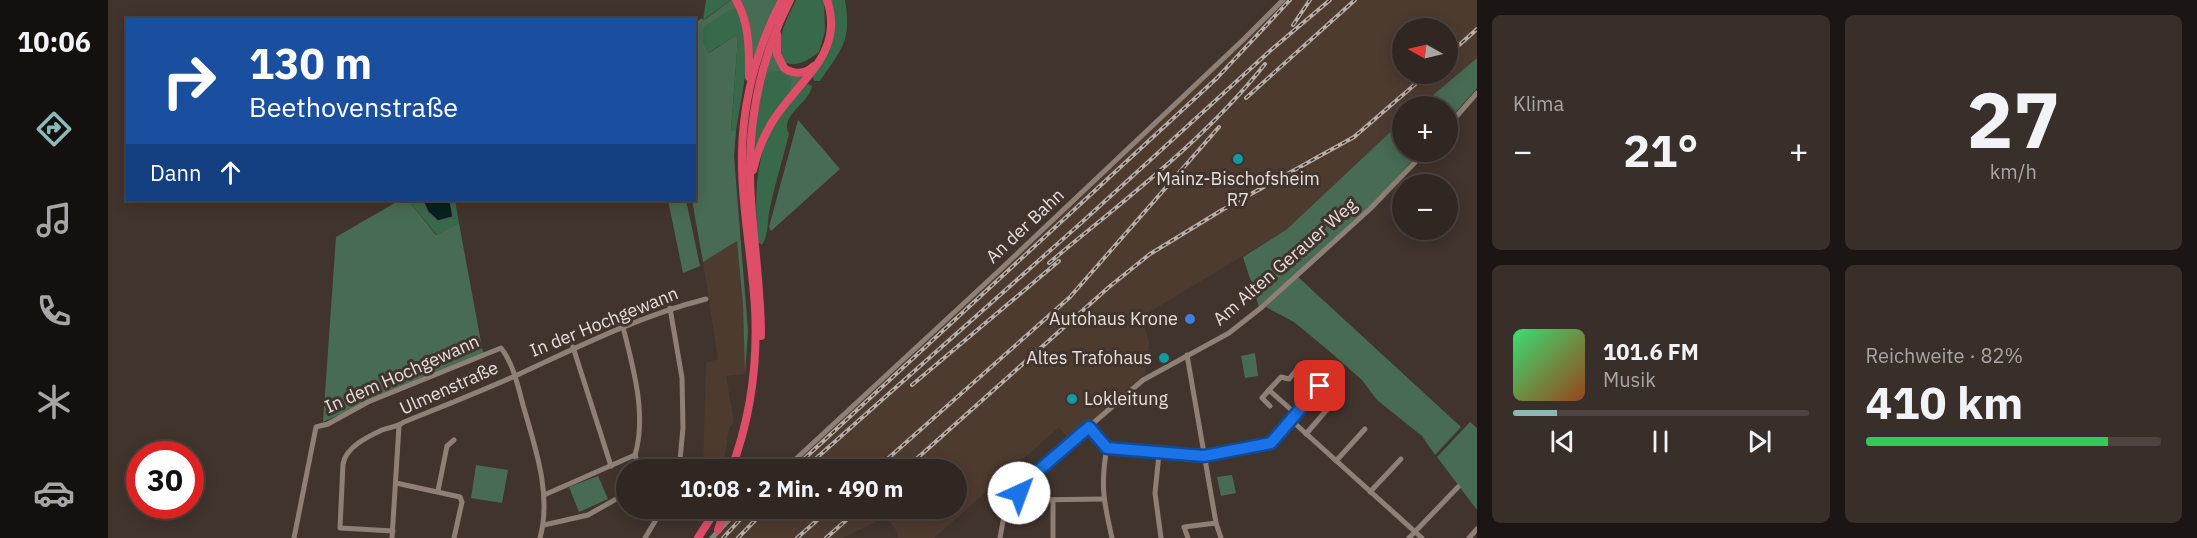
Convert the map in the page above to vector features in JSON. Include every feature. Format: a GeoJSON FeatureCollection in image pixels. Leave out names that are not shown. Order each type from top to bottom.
{"type":"FeatureCollection","features":[{"type":"Feature","properties":{"kind":"highway"},"geometry":{"type":"LineString","coordinates":[[735,459],[750,407],[756,354],[755,307],[742,174],[743,132],[748,93],[748,35],[745,19],[736,0]]}},
{"type":"Feature","properties":{"kind":"highway"},"geometry":{"type":"LineString","coordinates":[[748,93],[758,55],[782,0]]}},
{"type":"Feature","properties":{"kind":"highway"},"geometry":{"type":"LineString","coordinates":[[740,459],[749,432],[758,386],[760,356],[760,306],[750,184],[750,139],[754,103],[763,66],[790,0]]}},
{"type":"Feature","properties":{"kind":"highway"},"geometry":{"type":"LineString","coordinates":[[750,184],[759,149],[771,125],[820,61],[830,33],[831,18],[827,0]]}},
{"type":"Feature","properties":{"kind":"highway"},"geometry":{"type":"LineString","coordinates":[[777,28],[777,54],[784,68],[794,73],[803,72],[820,61]]}},
{"type":"Feature","properties":{"kind":"highway"},"geometry":{"type":"LineString","coordinates":[[692,538],[704,519]]}},
{"type":"Feature","properties":{"kind":"highway"},"geometry":{"type":"LineString","coordinates":[[698,538],[710,519]]}},
{"type":"Feature","properties":{"kind":"highway"},"geometry":{"type":"LineString","coordinates":[[718,530],[722,519]]}},
{"type":"Feature","properties":{"kind":"street","name":"An der Bahn"},"geometry":{"type":"LineString","coordinates":[[796,459],[1002,268],[1236,47],[1282,0]]}},
{"type":"Feature","properties":{"kind":"street"},"geometry":{"type":"LineString","coordinates":[[1458,115],[1477,93]]}},
{"type":"Feature","properties":{"kind":"street","name":"Am Alten Gerauer Weg"},"geometry":{"type":"LineString","coordinates":[[1000,538],[1007,499],[1019,495],[1024,483],[1143,380],[1229,333],[1269,301],[1370,209],[1415,162]]}},
{"type":"Feature","properties":{"kind":"street","name":"In der Hochgewann"},"geometry":{"type":"LineString","coordinates":[[514,376],[573,347],[670,308],[706,299]]}},
{"type":"Feature","properties":{"kind":"street"},"geometry":{"type":"LineString","coordinates":[[670,308],[682,378],[683,428],[680,459]]}},
{"type":"Feature","properties":{"kind":"street"},"geometry":{"type":"LineString","coordinates":[[623,327],[638,401],[636,459]]}},
{"type":"Feature","properties":{"kind":"street"},"geometry":{"type":"LineString","coordinates":[[573,347],[611,466]]}},
{"type":"Feature","properties":{"kind":"street","name":"In dem Hochgewann"},"geometry":{"type":"LineString","coordinates":[[294,538],[316,427],[328,424],[368,402],[501,348],[514,376]]}},
{"type":"Feature","properties":{"kind":"street"},"geometry":{"type":"LineString","coordinates":[[1187,355],[1216,523],[1221,538]]}},
{"type":"Feature","properties":{"kind":"street"},"geometry":{"type":"LineString","coordinates":[[1270,406],[1262,398],[1281,377],[1289,379],[1299,367],[1336,399],[1306,434]]}},
{"type":"Feature","properties":{"kind":"street"},"geometry":{"type":"LineString","coordinates":[[514,376],[532,436],[544,495],[544,525],[540,538]]}},
{"type":"Feature","properties":{"kind":"street","name":"Ulmenstraße"},"geometry":{"type":"LineString","coordinates":[[392,538],[399,426],[514,376]]}},
{"type":"Feature","properties":{"kind":"street"},"geometry":{"type":"LineString","coordinates":[[1089,427],[1107,448],[1204,456],[1256,447],[1271,443],[1320,386]]}},
{"type":"Feature","properties":{"kind":"street"},"geometry":{"type":"LineString","coordinates":[[1269,390],[1296,414]]}},
{"type":"Feature","properties":{"kind":"street"},"geometry":{"type":"LineString","coordinates":[[1291,420],[1422,538]]}},
{"type":"Feature","properties":{"kind":"street"},"geometry":{"type":"LineString","coordinates":[[393,531],[340,528],[343,464],[344,455],[349,450],[384,429],[399,426]]}},
{"type":"Feature","properties":{"kind":"street"},"geometry":{"type":"LineString","coordinates":[[1336,461],[1365,429]]}},
{"type":"Feature","properties":{"kind":"street"},"geometry":{"type":"LineString","coordinates":[[438,491],[447,446],[454,440]]}},
{"type":"Feature","properties":{"kind":"street"},"geometry":{"type":"LineString","coordinates":[[1107,448],[1102,472],[1103,499],[1112,538]]}},
{"type":"Feature","properties":{"kind":"street"},"geometry":{"type":"LineString","coordinates":[[1159,454],[1155,493],[1161,538]]}},
{"type":"Feature","properties":{"kind":"street"},"geometry":{"type":"LineString","coordinates":[[544,495],[635,455]]}},
{"type":"Feature","properties":{"kind":"street"},"geometry":{"type":"LineString","coordinates":[[1370,492],[1401,459]]}},
{"type":"Feature","properties":{"kind":"street"},"geometry":{"type":"LineString","coordinates":[[396,483],[460,497],[462,502],[454,538]]}},
{"type":"Feature","properties":{"kind":"street"},"geometry":{"type":"LineString","coordinates":[[1409,538],[1458,487]]}},
{"type":"Feature","properties":{"kind":"street"},"geometry":{"type":"LineString","coordinates":[[1019,495],[1027,500],[1103,499]]}},
{"type":"Feature","properties":{"kind":"street"},"geometry":{"type":"LineString","coordinates":[[544,525],[588,516],[616,499]]}},
{"type":"Feature","properties":{"kind":"street"},"geometry":{"type":"LineString","coordinates":[[1053,500],[1053,538]]}},
{"type":"Feature","properties":{"kind":"street"},"geometry":{"type":"LineString","coordinates":[[645,538],[656,519]]}},
{"type":"Feature","properties":{"kind":"street"},"geometry":{"type":"LineString","coordinates":[[712,538],[729,519]]}},
{"type":"Feature","properties":{"kind":"street"},"geometry":{"type":"LineString","coordinates":[[1188,538],[1184,527],[1216,523]]}},
{"type":"Feature","properties":{"kind":"street"},"geometry":{"type":"LineString","coordinates":[[1469,538],[1477,529]]}},
{"type":"Feature","properties":{"kind":"shaded area"},"geometry":{"type":"Polygon","coordinates":[[[1286,0],[1477,0],[1477,58],[1458,74],[1458,18],[1392,18],[1392,84],[1446,84],[1432,96],[1392,96],[1392,130],[1286,230],[1146,314],[1144,325],[1149,342],[1148,354],[1142,359],[1146,373],[1070,440],[1059,427],[967,509],[967,459],[797,459],[1124,156],[1286,0]]]}},
{"type":"Feature","properties":{"kind":"shaded area"},"geometry":{"type":"Polygon","coordinates":[[[737,240],[743,305],[745,374],[726,376],[734,422],[729,428],[724,459],[703,459],[706,363],[718,359],[703,262],[737,240]]]}},
{"type":"Feature","properties":{"kind":"shaded area"},"geometry":{"type":"Polygon","coordinates":[[[734,519],[882,519],[843,538],[716,538],[734,519]]]}},
{"type":"Feature","properties":{"kind":"shaded area"},"geometry":{"type":"Polygon","coordinates":[[[888,519],[955,519],[934,538],[898,538],[896,530],[888,519]]]}},
{"type":"Feature","properties":{"kind":"green space"},"geometry":{"type":"Polygon","coordinates":[[[706,0],[731,0],[703,20],[706,0]]]}},
{"type":"Feature","properties":{"kind":"green space"},"geometry":{"type":"Polygon","coordinates":[[[731,0],[734,0],[739,9],[709,53],[736,35],[738,38],[731,131],[736,131],[734,156],[748,331],[745,374],[743,305],[737,241],[703,262],[692,201],[696,201],[696,22],[702,18],[703,20],[731,0]]]}},
{"type":"Feature","properties":{"kind":"green space"},"geometry":{"type":"Polygon","coordinates":[[[739,0],[778,0],[751,71],[751,34],[744,8],[739,0]]]}},
{"type":"Feature","properties":{"kind":"green space"},"geometry":{"type":"Polygon","coordinates":[[[796,0],[824,0],[825,31],[819,52],[798,64],[788,64],[783,62],[781,37],[796,0]]]}},
{"type":"Feature","properties":{"kind":"green space"},"geometry":{"type":"Polygon","coordinates":[[[831,0],[845,0],[846,35],[828,70],[820,81],[814,81],[813,77],[825,58],[834,32],[831,0]]]}},
{"type":"Feature","properties":{"kind":"green space"},"geometry":{"type":"Polygon","coordinates":[[[729,10],[738,10],[746,39],[746,70],[736,131],[731,131],[738,38],[736,35],[708,53],[703,43],[703,28],[729,10]]]}},
{"type":"Feature","properties":{"kind":"green space"},"geometry":{"type":"Polygon","coordinates":[[[774,43],[783,69],[808,72],[790,94],[763,79],[774,43]]]}},
{"type":"Feature","properties":{"kind":"green space"},"geometry":{"type":"Polygon","coordinates":[[[1477,58],[1477,88],[1458,110],[1458,96],[1432,96],[1446,84],[1458,84],[1458,74],[1477,58]]]}},
{"type":"Feature","properties":{"kind":"green space"},"geometry":{"type":"Polygon","coordinates":[[[781,71],[792,79],[790,94],[780,104],[764,131],[753,157],[763,79],[768,73],[781,71]]]}},
{"type":"Feature","properties":{"kind":"green space"},"geometry":{"type":"Polygon","coordinates":[[[808,84],[812,86],[810,92],[788,121],[789,134],[769,212],[766,237],[762,245],[758,242],[756,194],[764,147],[779,117],[808,84]]]}},
{"type":"Feature","properties":{"kind":"green space"},"geometry":{"type":"Polygon","coordinates":[[[798,120],[840,169],[771,231],[769,227],[798,120]]]}},
{"type":"Feature","properties":{"kind":"green space"},"geometry":{"type":"Polygon","coordinates":[[[1392,130],[1392,162],[1411,162],[1400,174],[1392,174],[1392,184],[1372,206],[1259,307],[1243,257],[1286,230],[1392,130]]]}},
{"type":"Feature","properties":{"kind":"green space"},"geometry":{"type":"Polygon","coordinates":[[[398,201],[409,201],[436,235],[459,223],[483,353],[323,422],[336,237],[398,201]]]}},
{"type":"Feature","properties":{"kind":"green space"},"geometry":{"type":"Polygon","coordinates":[[[409,201],[426,201],[424,204],[453,217],[450,201],[455,201],[459,223],[437,235],[409,201]]]}},
{"type":"Feature","properties":{"kind":"green space"},"geometry":{"type":"Polygon","coordinates":[[[668,201],[686,201],[700,266],[683,273],[668,201]]]}},
{"type":"Feature","properties":{"kind":"green space"},"geometry":{"type":"Polygon","coordinates":[[[1298,277],[1461,427],[1435,455],[1422,436],[1377,400],[1362,380],[1328,350],[1294,322],[1266,307],[1298,277]]]}},
{"type":"Feature","properties":{"kind":"green space"},"geometry":{"type":"Polygon","coordinates":[[[1255,353],[1258,376],[1245,378],[1241,356],[1255,353]]]}},
{"type":"Feature","properties":{"kind":"green space"},"geometry":{"type":"Polygon","coordinates":[[[1470,422],[1477,428],[1477,510],[1437,457],[1470,422]]]}},
{"type":"Feature","properties":{"kind":"green space"},"geometry":{"type":"Polygon","coordinates":[[[476,465],[508,470],[502,503],[471,498],[476,465]]]}},
{"type":"Feature","properties":{"kind":"green space"},"geometry":{"type":"Polygon","coordinates":[[[1232,475],[1236,493],[1221,496],[1217,477],[1232,475]]]}},
{"type":"Feature","properties":{"kind":"green space"},"geometry":{"type":"Polygon","coordinates":[[[598,476],[608,499],[579,512],[569,487],[598,476]]]}},
{"type":"Feature","properties":{"kind":"water"},"geometry":{"type":"Polygon","coordinates":[[[425,201],[450,201],[453,217],[438,221],[428,212],[425,201]]]}},
{"type":"Feature","properties":{"kind":"railway"},"geometry":{"type":"LineString","coordinates":[[804,459],[1217,78],[1290,0]]}},
{"type":"Feature","properties":{"kind":"railway"},"geometry":{"type":"LineString","coordinates":[[1293,25],[1310,0]]}},
{"type":"Feature","properties":{"kind":"railway"},"geometry":{"type":"LineString","coordinates":[[815,459],[1081,223],[1271,50],[1330,0]]}},
{"type":"Feature","properties":{"kind":"railway"},"geometry":{"type":"LineString","coordinates":[[1246,98],[1355,0]]}},
{"type":"Feature","properties":{"kind":"railway"},"geometry":{"type":"LineString","coordinates":[[1458,46],[1477,29]]}},
{"type":"Feature","properties":{"kind":"railway"},"geometry":{"type":"LineString","coordinates":[[1049,263],[1190,144],[1216,119],[1265,64]]}},
{"type":"Feature","properties":{"kind":"railway"},"geometry":{"type":"LineString","coordinates":[[916,459],[1109,287],[1150,254],[1222,210],[1354,137],[1415,84]]}},
{"type":"Feature","properties":{"kind":"railway"},"geometry":{"type":"LineString","coordinates":[[887,459],[1070,297],[1219,127]]}},
{"type":"Feature","properties":{"kind":"railway"},"geometry":{"type":"LineString","coordinates":[[912,385],[1059,261]]}},
{"type":"Feature","properties":{"kind":"railway"},"geometry":{"type":"LineString","coordinates":[[723,538],[741,519]]}},
{"type":"Feature","properties":{"kind":"railway"},"geometry":{"type":"LineString","coordinates":[[738,538],[756,519]]}},
{"type":"Feature","properties":{"kind":"railway"},"geometry":{"type":"LineString","coordinates":[[797,538],[819,519]]}},
{"type":"Feature","properties":{"kind":"railway"},"geometry":{"type":"LineString","coordinates":[[826,538],[848,519]]}},
{"type":"Feature","properties":{"kind":"place","name":"Mainz-Bischofsheim R7"},"geometry":{"type":"Point","coordinates":[1238,159]}},
{"type":"Feature","properties":{"kind":"place","name":"Autohaus Krone"},"geometry":{"type":"Point","coordinates":[1190,319]}},
{"type":"Feature","properties":{"kind":"place","name":"Altes Trafohaus"},"geometry":{"type":"Point","coordinates":[1164,358]}},
{"type":"Feature","properties":{"kind":"place","name":"Lokleitung"},"geometry":{"type":"Point","coordinates":[1072,399]}},
{"type":"Feature","properties":{"kind":"route"},"geometry":{"type":"LineString","coordinates":[[1019,493],[1024,483],[1089,427],[1107,448],[1204,456],[1271,443],[1320,386]]}}]}
